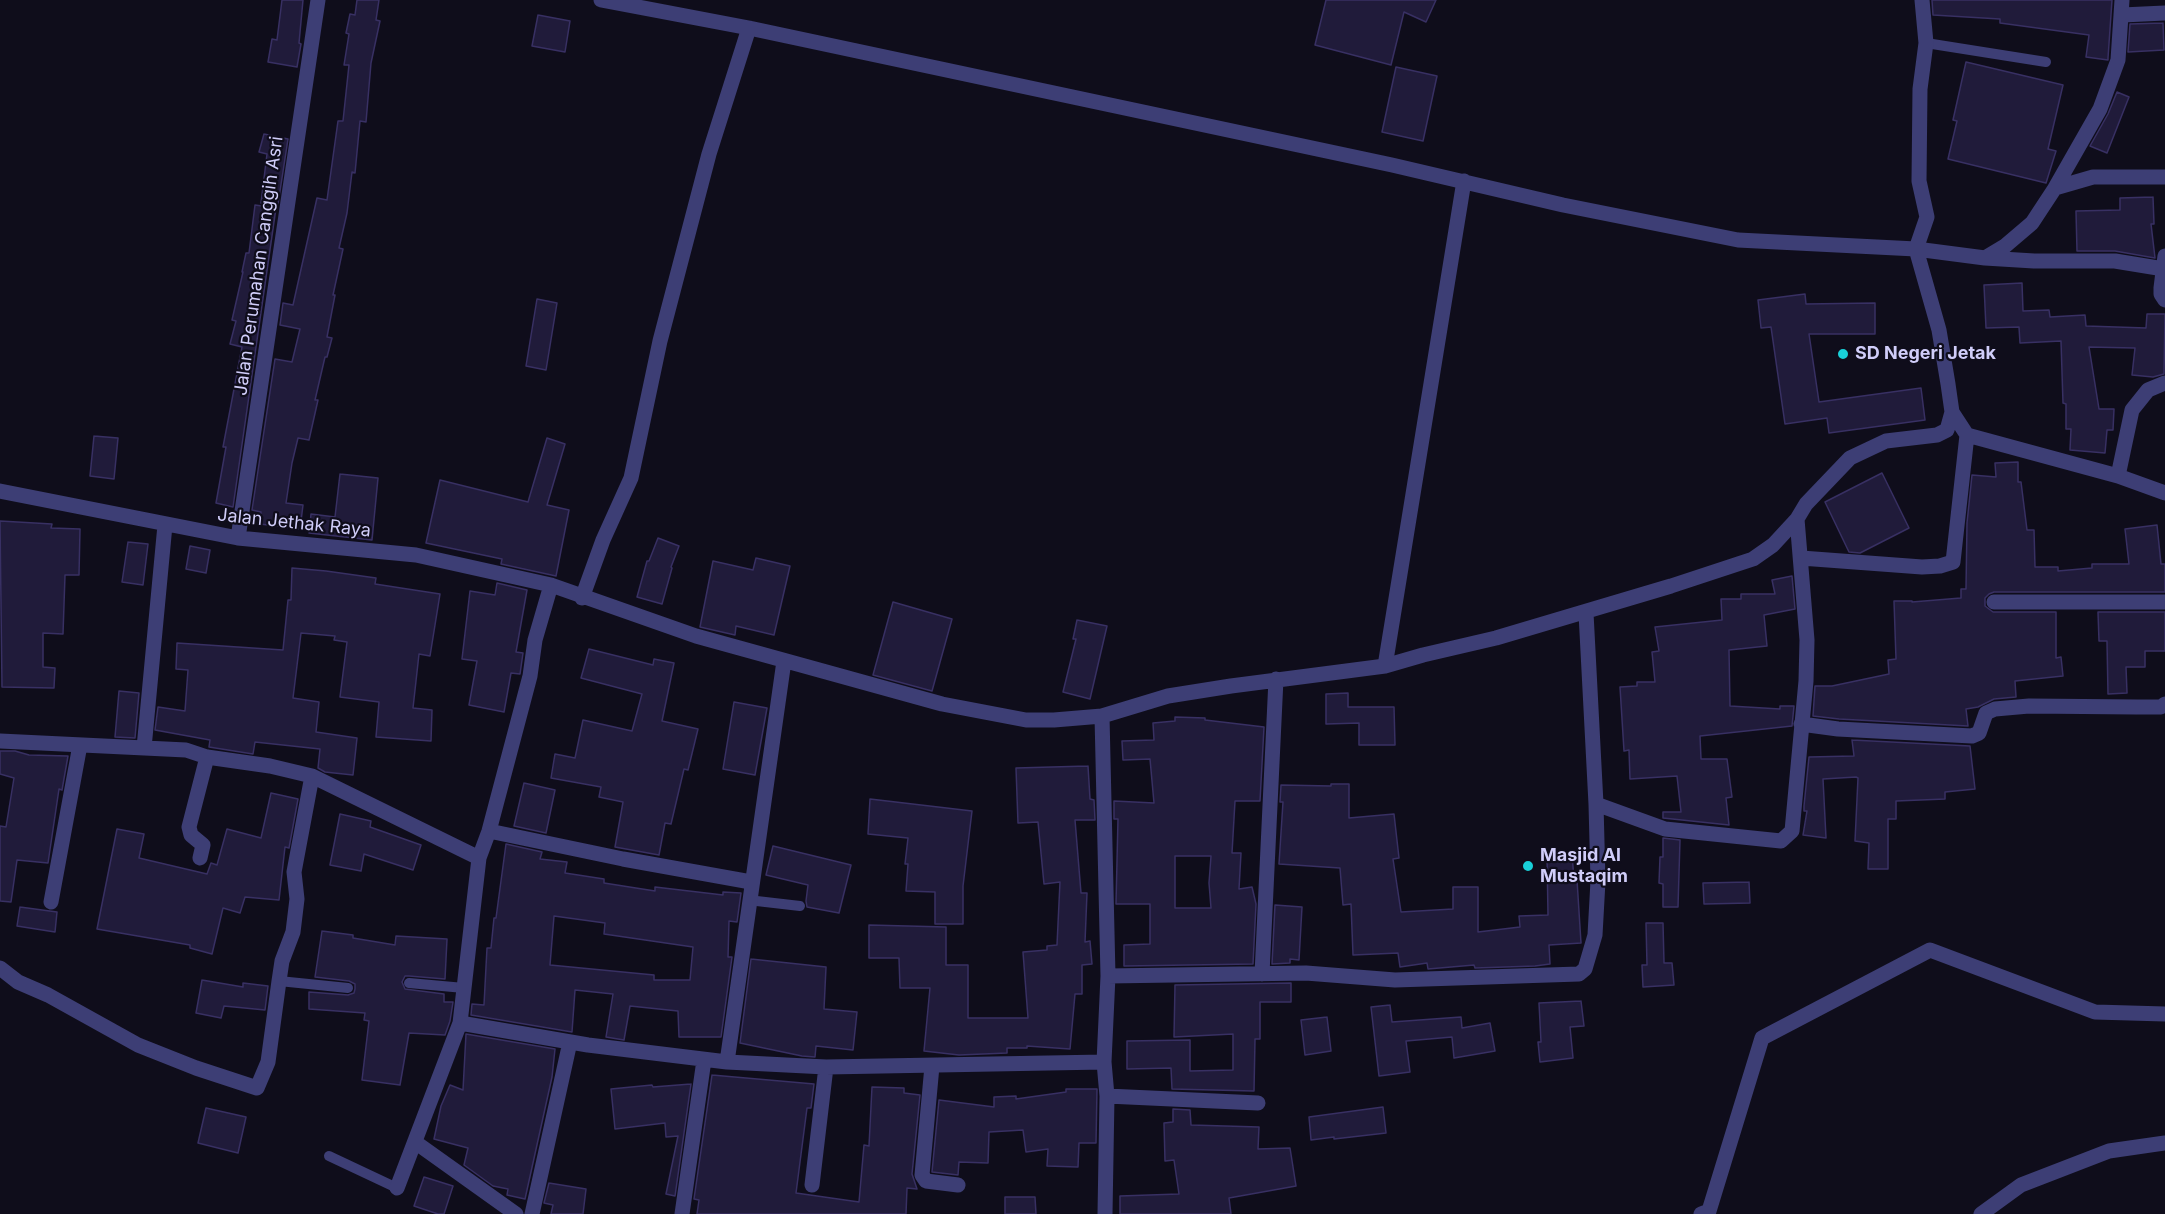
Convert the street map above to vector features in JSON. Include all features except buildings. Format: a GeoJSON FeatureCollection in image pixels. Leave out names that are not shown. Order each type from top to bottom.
{"type":"FeatureCollection","features":[{"type":"Feature","properties":{"kind":"street","name":"Jalan Perumahan Canggih Asri"},"geometry":{"type":"LineString","coordinates":[[238,538],[318,0]]}},
{"type":"Feature","properties":{"kind":"street"},"geometry":{"type":"LineString","coordinates":[[601,0],[749,28],[1738,240],[1916,249],[1985,258],[2034,261],[2164,262],[2161,294],[2165,300]]}},
{"type":"Feature","properties":{"kind":"street"},"geometry":{"type":"LineString","coordinates":[[1801,558],[1922,567],[1953,562],[1967,435],[1952,412],[1939,330],[1916,249],[1927,217],[1919,181],[1920,89],[1926,44],[1922,0]]}},
{"type":"Feature","properties":{"kind":"street"},"geometry":{"type":"LineString","coordinates":[[1985,258],[2005,246],[2032,223],[2055,188],[2100,109],[2118,60],[2122,8],[2165,13]]}},
{"type":"Feature","properties":{"kind":"street"},"geometry":{"type":"LineString","coordinates":[[582,598],[603,540],[631,478],[660,341],[709,154],[749,28]]}},
{"type":"Feature","properties":{"kind":"street"},"geometry":{"type":"LineString","coordinates":[[2055,188],[2093,177],[2165,177]]}},
{"type":"Feature","properties":{"kind":"street"},"geometry":{"type":"LineString","coordinates":[[1385,666],[1464,181]]}},
{"type":"Feature","properties":{"kind":"street"},"geometry":{"type":"LineString","coordinates":[[2118,476],[2132,410],[2148,390],[2165,384]]}},
{"type":"Feature","properties":{"kind":"street","name":"Jalan Jethak Raya"},"geometry":{"type":"LineString","coordinates":[[0,491],[238,538],[416,555],[551,585],[582,598],[696,636],[942,704],[1026,720],[1054,720],[1102,716],[1168,696],[1276,679],[1385,666],[1586,612],[1753,559],[1773,545],[1797,519],[1806,504],[1850,458],[1886,441],[1937,435],[1947,430],[1952,412]]}},
{"type":"Feature","properties":{"kind":"street"},"geometry":{"type":"LineString","coordinates":[[1967,435],[2118,476],[2165,493]]}},
{"type":"Feature","properties":{"kind":"street"},"geometry":{"type":"LineString","coordinates":[[1596,804],[1665,830],[1781,841],[1792,831],[1807,640],[1797,519]]}},
{"type":"Feature","properties":{"kind":"street"},"geometry":{"type":"LineString","coordinates":[[144,748],[165,525]]}},
{"type":"Feature","properties":{"kind":"street"},"geometry":{"type":"LineString","coordinates":[[397,1188],[460,1023],[479,858],[489,831],[530,676],[541,613],[551,585]]}},
{"type":"Feature","properties":{"kind":"street"},"geometry":{"type":"LineString","coordinates":[[1994,602],[2165,602]]}},
{"type":"Feature","properties":{"kind":"street"},"geometry":{"type":"LineString","coordinates":[[1108,976],[1306,973],[1395,980],[1579,974],[1586,969],[1595,935],[1598,881],[1586,612]]}},
{"type":"Feature","properties":{"kind":"street"},"geometry":{"type":"LineString","coordinates":[[727,1062],[748,900],[784,661]]}},
{"type":"Feature","properties":{"kind":"street"},"geometry":{"type":"LineString","coordinates":[[1262,975],[1276,679]]}},
{"type":"Feature","properties":{"kind":"street"},"geometry":{"type":"LineString","coordinates":[[1801,724],[1838,729],[1972,736],[1979,734],[1986,713],[2010,707],[2059,705],[2161,707],[2165,705]]}},
{"type":"Feature","properties":{"kind":"street"},"geometry":{"type":"LineString","coordinates":[[1102,716],[1108,976],[1104,1062],[1107,1096],[1105,1214]]}},
{"type":"Feature","properties":{"kind":"street"},"geometry":{"type":"LineString","coordinates":[[0,741],[186,750],[207,757],[270,766],[312,776],[479,858]]}},
{"type":"Feature","properties":{"kind":"street"},"geometry":{"type":"LineString","coordinates":[[51,902],[80,745]]}},
{"type":"Feature","properties":{"kind":"street"},"geometry":{"type":"LineString","coordinates":[[200,858],[203,845],[190,835],[189,827],[207,757]]}},
{"type":"Feature","properties":{"kind":"street"},"geometry":{"type":"LineString","coordinates":[[0,968],[18,982],[48,995],[138,1046],[257,1088],[270,1053],[282,961],[293,932],[297,899],[294,872],[312,776]]}},
{"type":"Feature","properties":{"kind":"street"},"geometry":{"type":"LineString","coordinates":[[489,831],[623,860],[751,882]]}},
{"type":"Feature","properties":{"kind":"street"},"geometry":{"type":"LineString","coordinates":[[1701,1214],[1709,1211],[1762,1038],[1930,950],[2095,1012],[2165,1014]]}},
{"type":"Feature","properties":{"kind":"street"},"geometry":{"type":"LineString","coordinates":[[460,1023],[570,1042],[727,1062],[826,1067],[1104,1062]]}},
{"type":"Feature","properties":{"kind":"street"},"geometry":{"type":"LineString","coordinates":[[532,1214],[570,1042]]}},
{"type":"Feature","properties":{"kind":"street"},"geometry":{"type":"LineString","coordinates":[[682,1214],[704,1060]]}},
{"type":"Feature","properties":{"kind":"street"},"geometry":{"type":"LineString","coordinates":[[932,1066],[922,1175],[926,1181],[958,1185]]}},
{"type":"Feature","properties":{"kind":"street"},"geometry":{"type":"LineString","coordinates":[[812,1185],[826,1067]]}},
{"type":"Feature","properties":{"kind":"street"},"geometry":{"type":"LineString","coordinates":[[1107,1096],[1258,1103]]}},
{"type":"Feature","properties":{"kind":"street"},"geometry":{"type":"LineString","coordinates":[[415,1142],[516,1214]]}},
{"type":"Feature","properties":{"kind":"street"},"geometry":{"type":"LineString","coordinates":[[1981,1214],[2021,1185],[2109,1151],[2165,1143]]}},
{"type":"Feature","properties":{"kind":"lane"},"geometry":{"type":"LineString","coordinates":[[1926,44],[2046,62]]}},
{"type":"Feature","properties":{"kind":"lane"},"geometry":{"type":"LineString","coordinates":[[748,900],[800,906]]}},
{"type":"Feature","properties":{"kind":"lane"},"geometry":{"type":"LineString","coordinates":[[279,981],[348,988]]}},
{"type":"Feature","properties":{"kind":"lane"},"geometry":{"type":"LineString","coordinates":[[410,983],[464,988]]}},
{"type":"Feature","properties":{"kind":"lane"},"geometry":{"type":"LineString","coordinates":[[329,1156],[397,1188]]}},
{"type":"Feature","properties":{"kind":"place","name":"SD Negeri Jetak"},"geometry":{"type":"Point","coordinates":[1843,354]}},
{"type":"Feature","properties":{"kind":"place","name":"Masjid Al Mustaqim"},"geometry":{"type":"Point","coordinates":[1528,866]}}]}
